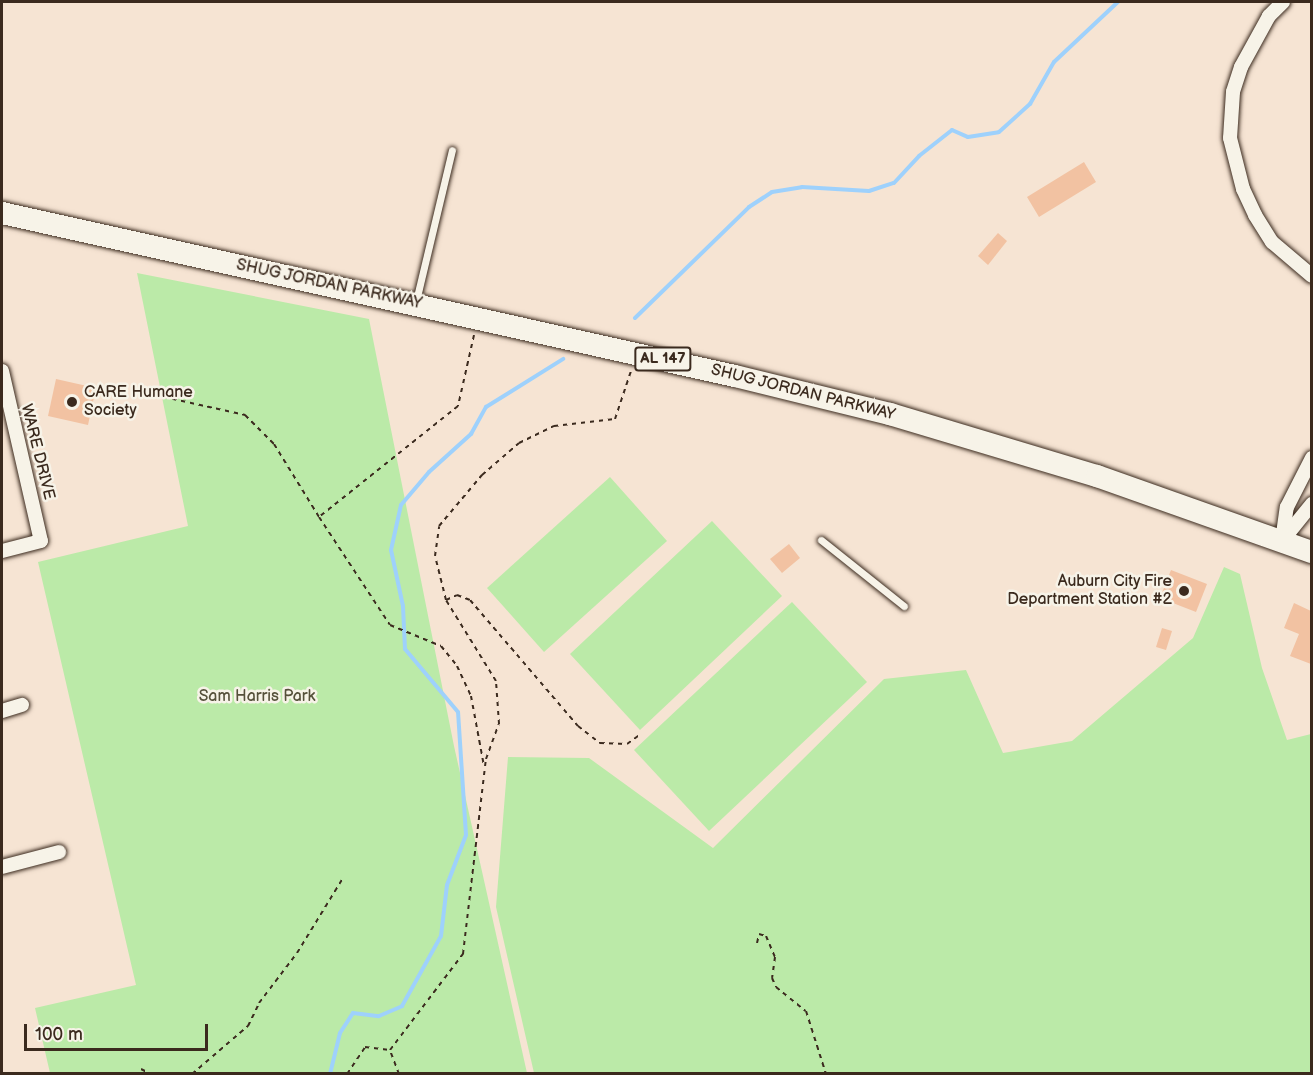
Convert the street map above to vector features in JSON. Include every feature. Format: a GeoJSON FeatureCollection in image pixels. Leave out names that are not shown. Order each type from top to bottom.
{"type":"FeatureCollection","features":[{"type":"Feature","properties":{"kind":"main road","name":"SHUG JORDAN PARKWAY"},"geometry":{"type":"LineString","coordinates":[[2,213],[636,354],[920,423],[1097,476],[1311,552]]}},
{"type":"Feature","properties":{"kind":"street"},"geometry":{"type":"LineString","coordinates":[[1283,2],[1269,16],[1241,67],[1233,92],[1230,138],[1240,180],[1255,215],[1272,242],[1311,276]]}},
{"type":"Feature","properties":{"kind":"street","name":"WARE DRIVE"},"geometry":{"type":"LineString","coordinates":[[2,371],[41,541],[2,551]]}},
{"type":"Feature","properties":{"kind":"street"},"geometry":{"type":"LineString","coordinates":[[1282,541],[1287,507],[1311,458]]}},
{"type":"Feature","properties":{"kind":"street"},"geometry":{"type":"LineString","coordinates":[[1282,541],[1311,504]]}},
{"type":"Feature","properties":{"kind":"street"},"geometry":{"type":"LineString","coordinates":[[2,711],[22,705]]}},
{"type":"Feature","properties":{"kind":"street"},"geometry":{"type":"LineString","coordinates":[[2,867],[59,852]]}},
{"type":"Feature","properties":{"kind":"lane"},"geometry":{"type":"LineString","coordinates":[[415,304],[452,150]]}},
{"type":"Feature","properties":{"kind":"lane"},"geometry":{"type":"LineString","coordinates":[[821,540],[904,606]]}},
{"type":"Feature","properties":{"kind":"path"},"geometry":{"type":"LineString","coordinates":[[319,517],[458,406],[478,318]]}},
{"type":"Feature","properties":{"kind":"path"},"geometry":{"type":"LineString","coordinates":[[390,1050],[463,954],[485,769],[499,724],[495,681],[446,600],[435,556],[439,526],[482,475],[519,443],[554,426],[615,419],[636,354]]}},
{"type":"Feature","properties":{"kind":"path"},"geometry":{"type":"LineString","coordinates":[[137,391],[245,415],[274,444],[390,625],[441,646],[462,676],[471,696],[485,769]]}},
{"type":"Feature","properties":{"kind":"path"},"geometry":{"type":"LineString","coordinates":[[446,600],[457,595],[470,600],[578,726],[600,743],[627,744],[638,736]]}},
{"type":"Feature","properties":{"kind":"path"},"geometry":{"type":"LineString","coordinates":[[192,1074],[248,1026],[259,1003],[297,953],[343,878]]}},
{"type":"Feature","properties":{"kind":"path"},"geometry":{"type":"LineString","coordinates":[[757,943],[759,934],[766,936],[775,957],[772,978],[776,987],[806,1011],[826,1074]]}},
{"type":"Feature","properties":{"kind":"path"},"geometry":{"type":"LineString","coordinates":[[347,1074],[365,1047],[390,1050]]}},
{"type":"Feature","properties":{"kind":"path"},"geometry":{"type":"LineString","coordinates":[[390,1050],[399,1074]]}},
{"type":"Feature","properties":{"kind":"path"},"geometry":{"type":"LineString","coordinates":[[141,1069],[155,1074]]}},
{"type":"Feature","properties":{"kind":"green space","name":"Sam Harris Park"},"geometry":{"type":"Polygon","coordinates":[[[137,273],[369,319],[454,746],[527,1073],[50,1073],[35,1008],[136,985],[38,562],[188,526],[137,273]]]}},
{"type":"Feature","properties":{"kind":"green space"},"geometry":{"type":"Polygon","coordinates":[[[610,477],[667,541],[544,652],[487,588],[610,477]]]}},
{"type":"Feature","properties":{"kind":"green space"},"geometry":{"type":"Polygon","coordinates":[[[712,521],[782,596],[640,730],[570,654],[712,521]]]}},
{"type":"Feature","properties":{"kind":"green space"},"geometry":{"type":"Polygon","coordinates":[[[1224,567],[1240,574],[1262,668],[1287,740],[1311,734],[1311,1073],[534,1073],[496,907],[508,757],[589,758],[713,848],[884,679],[966,670],[1003,753],[1072,741],[1193,638],[1224,567]]]}},
{"type":"Feature","properties":{"kind":"green space"},"geometry":{"type":"Polygon","coordinates":[[[792,602],[867,682],[709,831],[634,750],[792,602]]]}},
{"type":"Feature","properties":{"kind":"building"},"geometry":{"type":"Polygon","coordinates":[[[1084,162],[1096,182],[1039,217],[1027,197],[1084,162]]]}},
{"type":"Feature","properties":{"kind":"building"},"geometry":{"type":"Polygon","coordinates":[[[998,233],[1007,241],[988,265],[978,256],[998,233]]]}},
{"type":"Feature","properties":{"kind":"building","name":"CARE Humane Society"},"geometry":{"type":"Polygon","coordinates":[[[56,379],[96,388],[88,425],[48,416],[56,379]]]}},
{"type":"Feature","properties":{"kind":"building"},"geometry":{"type":"Polygon","coordinates":[[[789,544],[800,558],[782,573],[770,559],[789,544]]]}},
{"type":"Feature","properties":{"kind":"building","name":"Auburn City Fire Department Station #2"},"geometry":{"type":"Polygon","coordinates":[[[1171,570],[1207,584],[1196,612],[1160,598],[1171,570]]]}},
{"type":"Feature","properties":{"kind":"building"},"geometry":{"type":"Polygon","coordinates":[[[1294,603],[1311,611],[1311,664],[1290,656],[1299,634],[1284,628],[1294,603]]]}},
{"type":"Feature","properties":{"kind":"building"},"geometry":{"type":"Polygon","coordinates":[[[1162,628],[1172,631],[1166,650],[1156,647],[1162,628]]]}},
{"type":"Feature","properties":{"kind":"waterway"},"geometry":{"type":"LineString","coordinates":[[635,318],[749,207],[772,192],[802,187],[869,191],[894,183],[919,156],[952,130],[968,137],[999,132],[1030,104],[1054,62],[1118,2]]}},
{"type":"Feature","properties":{"kind":"waterway"},"geometry":{"type":"LineString","coordinates":[[330,1074],[340,1033],[353,1013],[379,1016],[402,1006],[441,936],[447,885],[466,835],[458,712],[405,649],[403,606],[391,550],[401,505],[429,472],[471,434],[486,407],[563,359]]}},
{"type":"Feature","properties":{"kind":"place","name":"CARE Humane Society"},"geometry":{"type":"Point","coordinates":[72,402]}},
{"type":"Feature","properties":{"kind":"place","name":"Auburn City Fire Department Station #2"},"geometry":{"type":"Point","coordinates":[1184,591]}}]}
